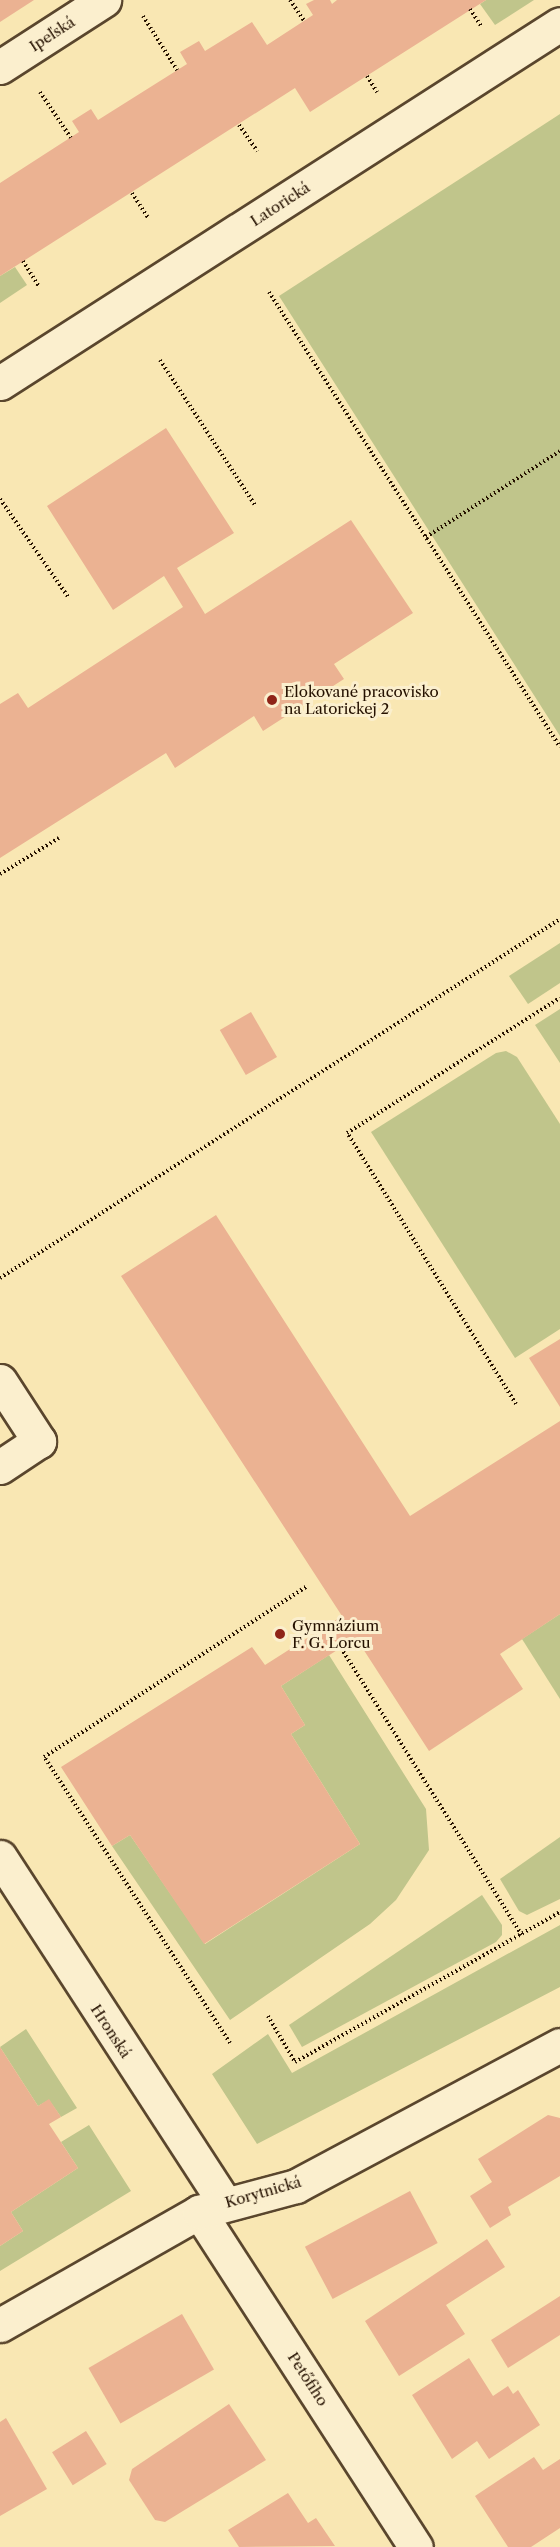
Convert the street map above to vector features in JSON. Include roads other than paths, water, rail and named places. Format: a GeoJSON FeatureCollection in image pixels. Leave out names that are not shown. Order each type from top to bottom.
{"type":"FeatureCollection","features":[{"type":"Feature","properties":{"kind":"street","name":"Ipeľská"},"geometry":{"type":"LineString","coordinates":[[0,67],[104,0]]}},
{"type":"Feature","properties":{"kind":"street","name":"Latorická"},"geometry":{"type":"LineString","coordinates":[[0,383],[560,24]]}},
{"type":"Feature","properties":{"kind":"street"},"geometry":{"type":"LineString","coordinates":[[0,1381],[39,1441],[0,1467]]}},
{"type":"Feature","properties":{"kind":"street","name":"Hronská"},"geometry":{"type":"LineString","coordinates":[[0,1857],[212,2207]]}},
{"type":"Feature","properties":{"kind":"street","name":"Korytnická"},"geometry":{"type":"LineString","coordinates":[[0,2325],[212,2207],[296,2186],[560,2045]]}},
{"type":"Feature","properties":{"kind":"street","name":"Petőfiho"},"geometry":{"type":"LineString","coordinates":[[212,2207],[416,2547]]}},
{"type":"Feature","properties":{"kind":"place","name":"Elokované pracovisko na Latorickej 2"},"geometry":{"type":"Point","coordinates":[272,700]}},
{"type":"Feature","properties":{"kind":"place","name":"Gymnázium F. G. Lorcu"},"geometry":{"type":"Point","coordinates":[280,1634]}}]}
